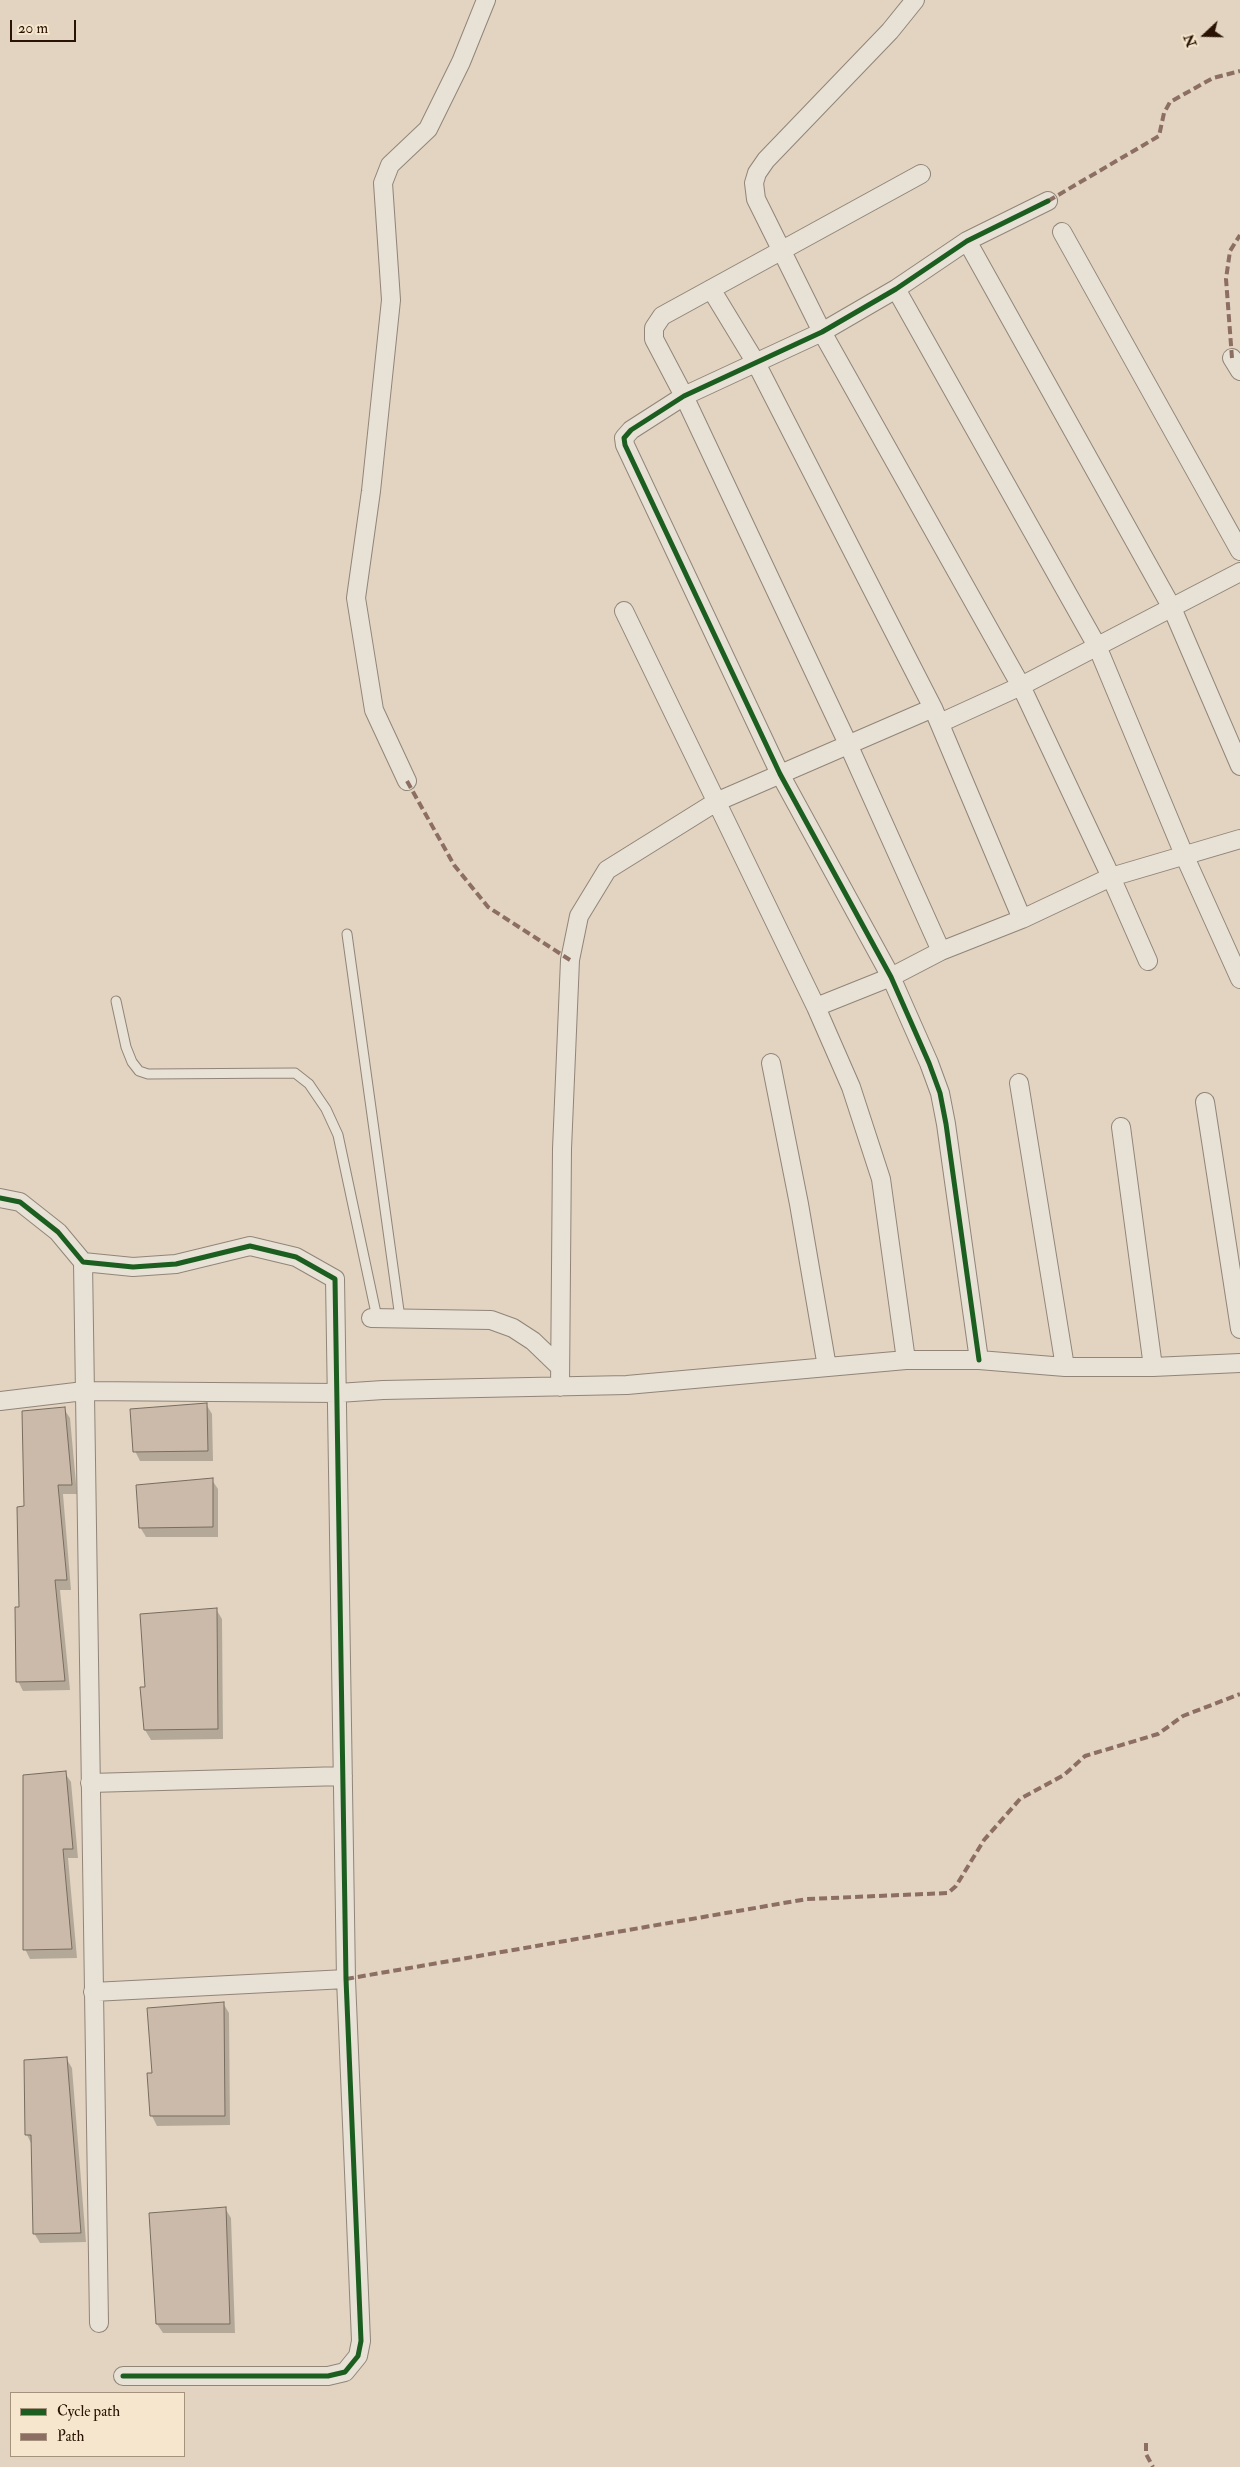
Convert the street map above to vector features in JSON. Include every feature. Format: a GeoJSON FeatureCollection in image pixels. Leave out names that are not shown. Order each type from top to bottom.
{"type":"FeatureCollection","features":[{"type":"Feature","properties":{"kind":"street"},"geometry":{"type":"LineString","coordinates":[[407,781],[374,710],[356,598],[371,492],[391,300],[383,183],[390,166],[428,129],[461,62],[486,0]]}},
{"type":"Feature","properties":{"kind":"street"},"geometry":{"type":"LineString","coordinates":[[914,0],[890,31],[766,160],[757,173],[754,183],[756,198],[822,332],[1021,686],[1111,878],[1148,962]]}},
{"type":"Feature","properties":{"kind":"street"},"geometry":{"type":"LineString","coordinates":[[921,174],[662,316],[654,328],[654,339],[684,396],[848,744],[941,951]]}},
{"type":"Feature","properties":{"kind":"street"},"geometry":{"type":"LineString","coordinates":[[979,1360],[940,1093],[891,978],[780,774],[625,445],[624,438],[626,433],[684,396],[822,332],[896,289],[967,241],[1048,201]]}},
{"type":"Feature","properties":{"kind":"street"},"geometry":{"type":"LineString","coordinates":[[1062,232],[1240,551]]}},
{"type":"Feature","properties":{"kind":"street"},"geometry":{"type":"LineString","coordinates":[[967,241],[1172,608],[1240,766]]}},
{"type":"Feature","properties":{"kind":"street"},"geometry":{"type":"LineString","coordinates":[[711,289],[756,363],[937,715],[1022,919]]}},
{"type":"Feature","properties":{"kind":"street"},"geometry":{"type":"LineString","coordinates":[[896,289],[1097,646],[1185,857],[1240,979]]}},
{"type":"Feature","properties":{"kind":"street"},"geometry":{"type":"LineString","coordinates":[[560,1387],[562,1130],[570,960],[578,916],[607,870],[716,802],[848,744],[1021,686],[1240,572]]}},
{"type":"Feature","properties":{"kind":"street"},"geometry":{"type":"LineString","coordinates":[[624,611],[816,1007],[851,1088],[881,1180],[906,1360]]}},
{"type":"Feature","properties":{"kind":"street"},"geometry":{"type":"LineString","coordinates":[[816,1007],[891,978],[941,951],[1022,919],[1111,878],[1240,839]]}},
{"type":"Feature","properties":{"kind":"street"},"geometry":{"type":"LineString","coordinates":[[771,1063],[799,1204],[827,1368]]}},
{"type":"Feature","properties":{"kind":"street"},"geometry":{"type":"LineString","coordinates":[[1019,1084],[1065,1367]]}},
{"type":"Feature","properties":{"kind":"street"},"geometry":{"type":"LineString","coordinates":[[1204,1102],[1240,1329]]}},
{"type":"Feature","properties":{"kind":"street"},"geometry":{"type":"LineString","coordinates":[[1121,1127],[1153,1368]]}},
{"type":"Feature","properties":{"kind":"street"},"geometry":{"type":"LineString","coordinates":[[0,1198],[20,1202],[58,1232],[83,1262],[98,2323]]}},
{"type":"Feature","properties":{"kind":"street"},"geometry":{"type":"LineString","coordinates":[[83,1262],[133,1267],[176,1264],[250,1246],[296,1257],[335,1279],[346,1979],[361,2341],[358,2356],[345,2372],[328,2376],[123,2376]]}},
{"type":"Feature","properties":{"kind":"street"},"geometry":{"type":"LineString","coordinates":[[374,1318],[491,1320],[513,1328],[532,1341],[560,1367]]}},
{"type":"Feature","properties":{"kind":"street"},"geometry":{"type":"LineString","coordinates":[[0,1401],[84,1391],[338,1393],[383,1390],[627,1386],[906,1360],[979,1360],[1065,1367],[1153,1368],[1240,1363]]}},
{"type":"Feature","properties":{"kind":"street"},"geometry":{"type":"LineString","coordinates":[[90,1783],[343,1776]]}},
{"type":"Feature","properties":{"kind":"street"},"geometry":{"type":"LineString","coordinates":[[94,1992],[346,1979]]}},
{"type":"Feature","properties":{"kind":"lane"},"geometry":{"type":"LineString","coordinates":[[347,934],[400,1318]]}},
{"type":"Feature","properties":{"kind":"lane"},"geometry":{"type":"LineString","coordinates":[[116,1001],[126,1047],[132,1062],[140,1071],[148,1074],[295,1073],[309,1084],[326,1109],[338,1135],[374,1318]]}},
{"type":"Feature","properties":{"kind":"building"},"geometry":{"type":"Polygon","coordinates":[[[207,1403],[208,1451],[133,1452],[130,1409],[207,1403]]]}},
{"type":"Feature","properties":{"kind":"building"},"geometry":{"type":"Polygon","coordinates":[[[65,1407],[72,1485],[58,1485],[67,1580],[55,1580],[65,1681],[16,1682],[15,1607],[19,1607],[17,1507],[24,1506],[22,1411],[65,1407]]]}},
{"type":"Feature","properties":{"kind":"building"},"geometry":{"type":"Polygon","coordinates":[[[213,1478],[213,1527],[139,1528],[136,1485],[213,1478]]]}},
{"type":"Feature","properties":{"kind":"building"},"geometry":{"type":"Polygon","coordinates":[[[217,1608],[218,1729],[144,1730],[140,1687],[145,1687],[140,1614],[217,1608]]]}},
{"type":"Feature","properties":{"kind":"building"},"geometry":{"type":"Polygon","coordinates":[[[66,1771],[73,1849],[63,1849],[72,1949],[23,1950],[23,1775],[66,1771]]]}},
{"type":"Feature","properties":{"kind":"building"},"geometry":{"type":"Polygon","coordinates":[[[224,2002],[225,2116],[150,2116],[147,2073],[152,2073],[147,2008],[224,2002]]]}},
{"type":"Feature","properties":{"kind":"building"},"geometry":{"type":"Polygon","coordinates":[[[67,2057],[81,2233],[33,2234],[31,2135],[25,2135],[24,2060],[67,2057]]]}},
{"type":"Feature","properties":{"kind":"building"},"geometry":{"type":"Polygon","coordinates":[[[226,2207],[230,2324],[156,2324],[149,2213],[226,2207]]]}},
{"type":"Feature","properties":{"kind":"marked path"},"geometry":{"type":"LineString","coordinates":[[1048,201],[1159,136],[1164,113],[1170,102],[1213,78],[1240,71]]}},
{"type":"Feature","properties":{"kind":"marked path"},"geometry":{"type":"LineString","coordinates":[[1232,358],[1226,279],[1230,251],[1240,235]]}},
{"type":"Feature","properties":{"kind":"marked path"},"geometry":{"type":"LineString","coordinates":[[407,781],[454,865],[488,907],[570,960]]}},
{"type":"Feature","properties":{"kind":"marked path"},"geometry":{"type":"LineString","coordinates":[[346,1979],[807,1899],[948,1893],[956,1886],[984,1840],[1020,1799],[1064,1775],[1085,1756],[1158,1734],[1183,1716],[1240,1694]]}},
{"type":"Feature","properties":{"kind":"marked path"},"geometry":{"type":"LineString","coordinates":[[1146,2443],[1146,2454],[1153,2467]]}},
{"type":"Feature","properties":{"kind":"cycle path"},"geometry":{"type":"LineString","coordinates":[[979,1360],[946,1124],[940,1093],[929,1063],[891,977],[780,774],[625,445],[624,438],[631,430],[684,396],[822,332],[896,289],[967,241],[1048,201]]}},
{"type":"Feature","properties":{"kind":"cycle path"},"geometry":{"type":"LineString","coordinates":[[0,1198],[20,1202],[58,1232],[83,1262],[133,1267],[176,1264],[250,1246],[296,1257],[335,1279],[346,1979],[361,2341],[358,2356],[345,2372],[328,2376],[123,2376]]}}]}
